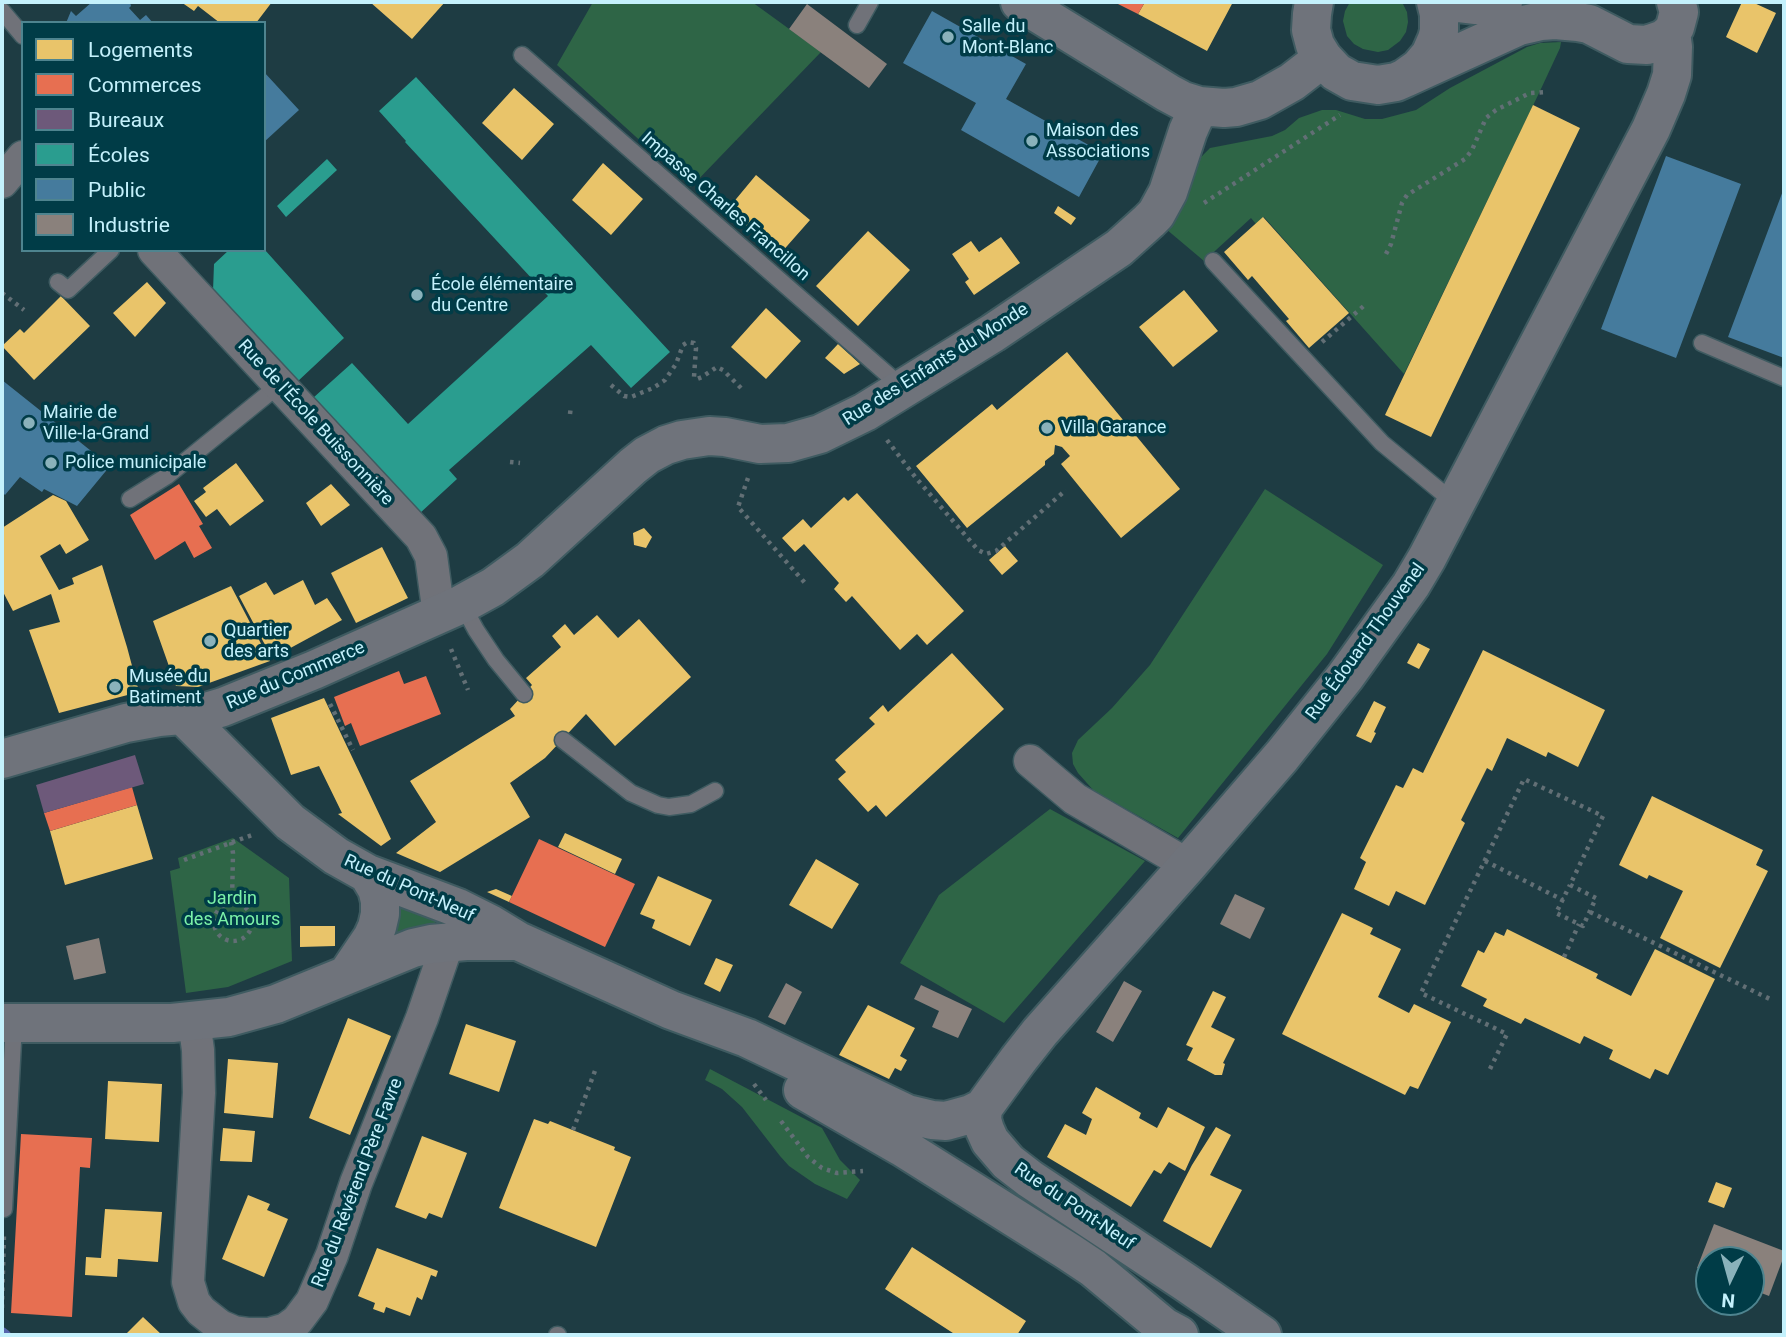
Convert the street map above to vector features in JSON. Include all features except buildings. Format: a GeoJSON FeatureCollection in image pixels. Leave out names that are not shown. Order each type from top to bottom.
{"type":"FeatureCollection","features":[{"type":"Feature","properties":{"kind":"street"},"geometry":{"type":"LineString","coordinates":[[1020,2],[1168,93],[1199,106],[1224,108],[1248,104],[1280,90],[1323,58]]}},
{"type":"Feature","properties":{"kind":"street"},"geometry":{"type":"LineString","coordinates":[[1314,2],[1311,30],[1315,45],[1323,58],[1336,72],[1352,81],[1369,85],[1396,81],[1519,26],[1541,21],[1589,24],[1628,44],[1656,43],[1676,10]]}},
{"type":"Feature","properties":{"kind":"street"},"geometry":{"type":"LineString","coordinates":[[1396,81],[1425,62],[1434,47],[1439,22],[1436,2]]}},
{"type":"Feature","properties":{"kind":"street"},"geometry":{"type":"LineString","coordinates":[[1449,2],[1474,5],[1503,2]]}},
{"type":"Feature","properties":{"kind":"street","name":"Rue Édouard Thouvenel"},"geometry":{"type":"LineString","coordinates":[[983,1108],[1040,1032],[1282,756],[1345,677],[1411,585],[1634,162],[1666,94],[1673,65],[1676,10]]}},
{"type":"Feature","properties":{"kind":"street","name":"Rue des Enfants du Monde"},"geometry":{"type":"LineString","coordinates":[[451,609],[493,587],[530,560],[633,466],[656,450],[682,440],[709,436],[760,444],[788,443],[820,434],[865,412],[993,333],[1119,248],[1156,214],[1199,106]]}},
{"type":"Feature","properties":{"kind":"street","name":"Rue de l'École Buissonnière"},"geometry":{"type":"LineString","coordinates":[[157,252],[421,537],[451,609]]}},
{"type":"Feature","properties":{"kind":"street","name":"Rue du Commerce"},"geometry":{"type":"LineString","coordinates":[[2,759],[126,723],[203,713],[223,707],[451,609]]}},
{"type":"Feature","properties":{"kind":"street","name":"Rue du Pont-Neuf"},"geometry":{"type":"LineString","coordinates":[[183,715],[290,822],[336,856],[453,925]]}},
{"type":"Feature","properties":{"kind":"street"},"geometry":{"type":"LineString","coordinates":[[1030,761],[1075,799],[1188,865]]}},
{"type":"Feature","properties":{"kind":"street"},"geometry":{"type":"LineString","coordinates":[[347,975],[372,937],[380,914],[377,889],[368,874]]}},
{"type":"Feature","properties":{"kind":"street"},"geometry":{"type":"LineString","coordinates":[[8,1023],[129,1023],[229,1017],[258,1010],[413,948],[453,925],[518,941],[671,1010],[747,1038],[907,1114],[946,1121],[983,1108]]}},
{"type":"Feature","properties":{"kind":"street","name":"Rue du Révérend Père Favre"},"geometry":{"type":"LineString","coordinates":[[194,1021],[199,1093],[188,1282],[194,1302],[220,1326],[234,1332],[269,1334],[286,1329],[297,1321],[312,1301],[422,1018],[453,925]]}},
{"type":"Feature","properties":{"kind":"street"},"geometry":{"type":"LineString","coordinates":[[671,1010],[728,1048],[858,1121],[1093,1268],[1165,1333],[1187,1323],[1196,1290]]}},
{"type":"Feature","properties":{"kind":"street","name":"Rue du Pont-Neuf"},"geometry":{"type":"LineString","coordinates":[[983,1108],[982,1120],[990,1141],[1008,1162],[1262,1335]]}},
{"type":"Feature","properties":{"kind":"lane"},"geometry":{"type":"LineString","coordinates":[[857,25],[870,2]]}},
{"type":"Feature","properties":{"kind":"lane"},"geometry":{"type":"LineString","coordinates":[[2,11],[21,34]]}},
{"type":"Feature","properties":{"kind":"lane","name":"Impasse Charles Francillon"},"geometry":{"type":"LineString","coordinates":[[522,55],[904,388]]}},
{"type":"Feature","properties":{"kind":"lane"},"geometry":{"type":"LineString","coordinates":[[58,282],[68,290],[108,252]]}},
{"type":"Feature","properties":{"kind":"lane"},"geometry":{"type":"LineString","coordinates":[[1213,261],[1382,443],[1456,503]]}},
{"type":"Feature","properties":{"kind":"lane"},"geometry":{"type":"LineString","coordinates":[[1702,343],[1784,378]]}},
{"type":"Feature","properties":{"kind":"lane"},"geometry":{"type":"LineString","coordinates":[[130,499],[167,476],[279,385]]}},
{"type":"Feature","properties":{"kind":"lane"},"geometry":{"type":"LineString","coordinates":[[451,609],[476,630],[524,694]]}},
{"type":"Feature","properties":{"kind":"lane"},"geometry":{"type":"LineString","coordinates":[[563,740],[631,793],[658,805],[669,807],[691,804],[715,791]]}},
{"type":"Feature","properties":{"kind":"lane"},"geometry":{"type":"LineString","coordinates":[[4,1209],[8,1023]]}},
{"type":"Feature","properties":{"kind":"path"},"geometry":{"type":"LineString","coordinates":[[1156,214],[1172,224],[1396,81]]}},
{"type":"Feature","properties":{"kind":"path"},"geometry":{"type":"LineString","coordinates":[[1386,254],[1402,202],[1407,195],[1465,159],[1472,150],[1486,118],[1496,110],[1535,91],[1546,92]]}},
{"type":"Feature","properties":{"kind":"path"},"geometry":{"type":"LineString","coordinates":[[2,293],[24,310]]}},
{"type":"Feature","properties":{"kind":"path"},"geometry":{"type":"LineString","coordinates":[[1302,358],[1366,303]]}},
{"type":"Feature","properties":{"kind":"path"},"geometry":{"type":"LineString","coordinates":[[611,385],[624,396],[631,397],[653,388],[665,380],[676,364],[683,345],[688,342],[694,343],[696,348],[694,377],[702,377],[717,367],[741,388]]}},
{"type":"Feature","properties":{"kind":"path"},"geometry":{"type":"LineString","coordinates":[[570,414],[571,405]]}},
{"type":"Feature","properties":{"kind":"path"},"geometry":{"type":"LineString","coordinates":[[760,444],[738,507],[805,583]]}},
{"type":"Feature","properties":{"kind":"path"},"geometry":{"type":"LineString","coordinates":[[895,451],[978,550],[986,554],[996,551],[1066,490]]}},
{"type":"Feature","properties":{"kind":"path"},"geometry":{"type":"LineString","coordinates":[[510,462],[520,463]]}},
{"type":"Feature","properties":{"kind":"path"},"geometry":{"type":"LineString","coordinates":[[453,655],[468,690]]}},
{"type":"Feature","properties":{"kind":"path"},"geometry":{"type":"LineString","coordinates":[[314,670],[353,750]]}},
{"type":"Feature","properties":{"kind":"path"},"geometry":{"type":"LineString","coordinates":[[1490,1069],[1507,1034],[1421,993],[1524,779],[1603,816],[1556,913],[1583,926],[1596,898],[1570,885]]}},
{"type":"Feature","properties":{"kind":"path"},"geometry":{"type":"LineString","coordinates":[[184,860],[290,822]]}},
{"type":"Feature","properties":{"kind":"path"},"geometry":{"type":"LineString","coordinates":[[231,842],[232,903]]}},
{"type":"Feature","properties":{"kind":"path"},"geometry":{"type":"LineString","coordinates":[[1485,861],[1563,900]]}},
{"type":"Feature","properties":{"kind":"path"},"geometry":{"type":"LineString","coordinates":[[232,903],[248,911],[251,922],[251,928],[244,937],[233,941],[222,938],[215,929],[214,922],[221,907],[232,903]]}},
{"type":"Feature","properties":{"kind":"path"},"geometry":{"type":"LineString","coordinates":[[1590,912],[1772,1000]]}},
{"type":"Feature","properties":{"kind":"path"},"geometry":{"type":"LineString","coordinates":[[1564,957],[1579,924]]}},
{"type":"Feature","properties":{"kind":"path"},"geometry":{"type":"LineString","coordinates":[[573,1130],[596,1068]]}},
{"type":"Feature","properties":{"kind":"path"},"geometry":{"type":"LineString","coordinates":[[2,1307],[4,1209]]}},
{"type":"Feature","properties":{"kind":"green space"},"geometry":{"type":"Polygon","coordinates":[[[593,2],[752,2],[821,52],[691,187],[557,65],[593,2]]]}},
{"type":"Feature","properties":{"kind":"green space"},"geometry":{"type":"Polygon","coordinates":[[[1350,2],[1402,2],[1407,12],[1406,32],[1400,41],[1388,50],[1378,52],[1363,49],[1347,36],[1343,21],[1350,2]]]}},
{"type":"Feature","properties":{"kind":"green space"},"geometry":{"type":"Polygon","coordinates":[[[1561,42],[1404,374],[1264,217],[1256,224],[1251,218],[1204,261],[1166,229],[1195,163],[1210,148],[1272,136],[1285,130],[1299,118],[1322,110],[1336,110],[1365,119],[1382,119],[1416,110],[1450,88],[1527,47],[1561,42]]]}},
{"type":"Feature","properties":{"kind":"green space"},"geometry":{"type":"Polygon","coordinates":[[[1265,489],[1383,565],[1327,654],[1178,838],[1094,791],[1078,773],[1073,764],[1072,753],[1078,740],[1112,708],[1150,665],[1265,489]]]}},
{"type":"Feature","properties":{"kind":"green space"},"geometry":{"type":"Polygon","coordinates":[[[1050,809],[1145,861],[1004,1023],[900,963],[939,895],[1050,809]]]}},
{"type":"Feature","properties":{"kind":"green space","name":"Jardin des Amours"},"geometry":{"type":"Polygon","coordinates":[[[233,838],[289,878],[292,961],[228,987],[186,993],[170,871],[180,868],[178,858],[233,838]]]}},
{"type":"Feature","properties":{"kind":"green space"},"geometry":{"type":"Polygon","coordinates":[[[397,905],[435,918],[436,927],[397,935],[397,905]]]}},
{"type":"Feature","properties":{"kind":"green space"},"geometry":{"type":"Polygon","coordinates":[[[710,1069],[822,1128],[840,1160],[860,1180],[847,1199],[815,1184],[789,1166],[742,1107],[722,1089],[705,1080],[710,1069]]]}},
{"type":"Feature","properties":{"kind":"waterway"},"geometry":{"type":"LineString","coordinates":[[2,1332],[6,1335]]}},
{"type":"Feature","properties":{"kind":"place","name":"Salle du Mont-Blanc"},"geometry":{"type":"Point","coordinates":[948,37]}},
{"type":"Feature","properties":{"kind":"place","name":"Maison des Associations"},"geometry":{"type":"Point","coordinates":[1032,141]}},
{"type":"Feature","properties":{"kind":"place","name":"École élémentaire du Centre"},"geometry":{"type":"Point","coordinates":[417,295]}},
{"type":"Feature","properties":{"kind":"place","name":"Mairie de Ville-la-Grand"},"geometry":{"type":"Point","coordinates":[29,423]}},
{"type":"Feature","properties":{"kind":"place","name":"Villa Garance"},"geometry":{"type":"Point","coordinates":[1047,428]}},
{"type":"Feature","properties":{"kind":"place","name":"Police municipale"},"geometry":{"type":"Point","coordinates":[51,463]}},
{"type":"Feature","properties":{"kind":"place","name":"Quartier des arts"},"geometry":{"type":"Point","coordinates":[210,641]}},
{"type":"Feature","properties":{"kind":"place","name":"Musée du Batiment"},"geometry":{"type":"Point","coordinates":[115,687]}}]}
